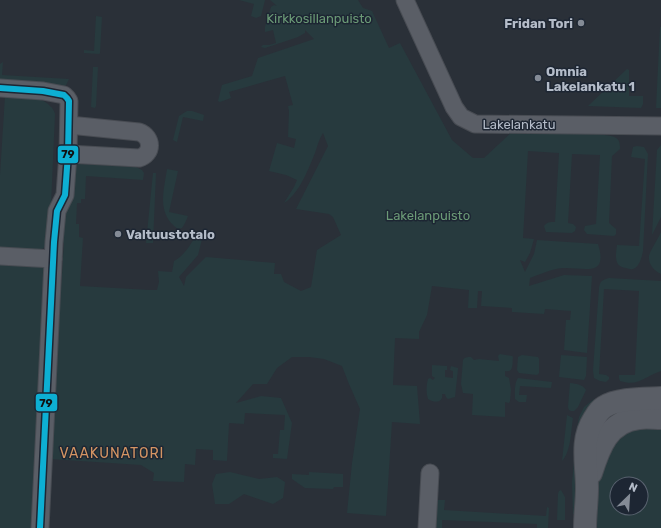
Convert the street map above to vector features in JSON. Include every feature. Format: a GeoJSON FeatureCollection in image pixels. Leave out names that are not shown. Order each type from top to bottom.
{"type":"FeatureCollection","features":[{"type":"Feature","properties":{"kind":"street","name":"Lakelankatu"},"geometry":{"type":"LineString","coordinates":[[405,0],[454,107],[461,116],[474,124],[661,126]]}},
{"type":"Feature","properties":{"kind":"street"},"geometry":{"type":"LineString","coordinates":[[0,88],[43,91],[64,95],[69,101],[68,154],[65,195],[57,211],[53,259],[40,528]]}},
{"type":"Feature","properties":{"kind":"street"},"geometry":{"type":"LineString","coordinates":[[68,125],[139,132],[148,138],[150,145],[147,153],[139,158],[68,154]]}},
{"type":"Feature","properties":{"kind":"street"},"geometry":{"type":"LineString","coordinates":[[0,256],[53,259]]}},
{"type":"Feature","properties":{"kind":"street"},"geometry":{"type":"LineString","coordinates":[[585,528],[587,488],[584,454],[587,434],[598,412],[604,407],[624,400],[661,398]]}},
{"type":"Feature","properties":{"kind":"street"},"geometry":{"type":"LineString","coordinates":[[587,488],[597,456],[608,434],[617,426],[628,420],[639,418],[661,418]]}},
{"type":"Feature","properties":{"kind":"street"},"geometry":{"type":"LineString","coordinates":[[427,528],[430,473]]}},
{"type":"Feature","properties":{"kind":"green space"},"geometry":{"type":"Polygon","coordinates":[[[239,0],[265,0],[261,16],[256,18],[251,16],[254,4],[239,0]]]}},
{"type":"Feature","properties":{"kind":"green space"},"geometry":{"type":"Polygon","coordinates":[[[270,0],[358,0],[363,8],[372,11],[389,48],[400,43],[452,140],[473,158],[484,158],[515,129],[571,130],[611,136],[616,138],[620,144],[620,149],[612,156],[609,223],[616,229],[616,234],[614,236],[587,234],[584,230],[585,226],[596,224],[600,155],[572,154],[568,223],[573,224],[576,227],[575,231],[572,233],[546,232],[544,226],[549,222],[555,222],[559,153],[528,151],[523,238],[534,239],[530,253],[525,262],[520,260],[525,272],[534,254],[537,240],[598,244],[601,256],[596,267],[589,269],[556,269],[530,278],[529,286],[564,275],[592,276],[587,353],[564,350],[566,320],[570,320],[571,311],[545,309],[544,314],[512,312],[512,308],[481,306],[482,291],[478,291],[477,308],[468,308],[469,290],[432,286],[427,315],[419,332],[419,339],[395,338],[393,385],[417,386],[420,424],[392,422],[386,516],[347,513],[352,463],[360,409],[342,366],[324,359],[292,357],[277,368],[267,384],[253,384],[236,403],[261,396],[281,398],[292,423],[287,459],[273,458],[273,454],[278,454],[280,430],[284,430],[285,415],[245,413],[244,424],[229,423],[227,461],[213,460],[213,450],[196,449],[195,465],[185,464],[184,482],[153,481],[154,473],[141,465],[50,459],[64,243],[48,242],[41,250],[0,249],[0,175],[5,96],[29,97],[46,102],[55,114],[51,205],[76,165],[136,167],[144,173],[143,180],[86,176],[85,199],[81,199],[81,203],[77,203],[76,224],[79,224],[79,237],[83,238],[80,286],[157,290],[159,282],[158,271],[172,272],[174,261],[178,259],[190,246],[197,234],[204,236],[198,255],[179,277],[184,286],[186,277],[206,257],[275,263],[274,274],[281,274],[284,282],[301,291],[311,287],[317,250],[341,235],[333,217],[329,214],[296,209],[328,146],[323,133],[299,188],[284,203],[297,180],[286,175],[269,171],[277,143],[294,148],[296,139],[288,137],[288,106],[293,105],[285,76],[229,92],[231,98],[220,102],[218,101],[222,85],[252,76],[258,58],[314,39],[305,30],[305,33],[298,37],[265,48],[261,47],[263,45],[276,43],[273,30],[265,32],[271,7],[274,5],[277,6],[270,0]]]}},
{"type":"Feature","properties":{"kind":"green space"},"geometry":{"type":"Polygon","coordinates":[[[96,16],[102,17],[100,53],[84,53],[84,50],[94,51],[96,16]]]}},
{"type":"Feature","properties":{"kind":"green space"},"geometry":{"type":"Polygon","coordinates":[[[660,27],[661,108],[656,108],[660,27]]]}},
{"type":"Feature","properties":{"kind":"green space"},"geometry":{"type":"Polygon","coordinates":[[[3,62],[2,75],[69,79],[64,86],[0,80],[0,64],[3,62]]]}},
{"type":"Feature","properties":{"kind":"green space"},"geometry":{"type":"Polygon","coordinates":[[[93,67],[98,67],[95,108],[91,107],[93,67]]]}},
{"type":"Feature","properties":{"kind":"green space"},"geometry":{"type":"Polygon","coordinates":[[[627,69],[629,70],[629,96],[643,96],[643,104],[641,108],[588,106],[627,69]]]}},
{"type":"Feature","properties":{"kind":"green space"},"geometry":{"type":"Polygon","coordinates":[[[187,111],[204,115],[203,121],[183,117],[177,142],[173,140],[179,116],[187,111]]]}},
{"type":"Feature","properties":{"kind":"green space"},"geometry":{"type":"Polygon","coordinates":[[[661,145],[661,217],[652,235],[657,150],[661,145]]]}},
{"type":"Feature","properties":{"kind":"green space"},"geometry":{"type":"Polygon","coordinates":[[[633,147],[644,147],[648,154],[643,251],[638,265],[633,269],[630,269],[622,267],[617,263],[616,252],[617,245],[639,246],[645,159],[631,157],[633,147]]]}},
{"type":"Feature","properties":{"kind":"green space"},"geometry":{"type":"Polygon","coordinates":[[[167,169],[178,171],[169,212],[188,216],[182,228],[178,229],[171,223],[164,209],[163,193],[167,169]]]}},
{"type":"Feature","properties":{"kind":"green space"},"geometry":{"type":"Polygon","coordinates":[[[153,173],[156,173],[153,243],[146,243],[153,173]]]}},
{"type":"Feature","properties":{"kind":"green space"},"geometry":{"type":"Polygon","coordinates":[[[661,232],[661,274],[652,267],[649,262],[649,256],[661,232]]]}},
{"type":"Feature","properties":{"kind":"green space"},"geometry":{"type":"Polygon","coordinates":[[[0,261],[34,263],[47,268],[36,528],[0,528],[0,261]]]}},
{"type":"Feature","properties":{"kind":"green space"},"geometry":{"type":"Polygon","coordinates":[[[609,278],[661,281],[661,371],[637,382],[632,383],[620,381],[619,375],[635,375],[639,291],[604,289],[599,374],[606,375],[609,379],[606,382],[594,378],[593,370],[599,288],[602,281],[609,278]]]}},
{"type":"Feature","properties":{"kind":"green space"},"geometry":{"type":"Polygon","coordinates":[[[500,354],[513,357],[510,371],[505,371],[505,376],[509,378],[511,390],[509,403],[505,402],[505,417],[472,415],[473,394],[463,393],[461,384],[463,360],[466,357],[471,357],[474,360],[499,361],[498,356],[500,354]]]}},
{"type":"Feature","properties":{"kind":"green space"},"geometry":{"type":"Polygon","coordinates":[[[522,355],[538,357],[539,373],[537,375],[519,373],[517,370],[518,357],[522,355]]]}},
{"type":"Feature","properties":{"kind":"green space"},"geometry":{"type":"Polygon","coordinates":[[[561,355],[587,357],[586,376],[584,380],[559,377],[561,355]]]}},
{"type":"Feature","properties":{"kind":"green space"},"geometry":{"type":"Polygon","coordinates":[[[432,365],[447,366],[447,370],[445,370],[445,377],[453,378],[453,371],[450,370],[451,366],[458,368],[455,397],[448,399],[445,394],[442,394],[442,399],[440,401],[428,399],[426,389],[428,379],[430,378],[433,380],[435,378],[432,376],[432,365]]]}},
{"type":"Feature","properties":{"kind":"green space"},"geometry":{"type":"Polygon","coordinates":[[[518,378],[552,382],[551,388],[520,386],[519,395],[527,395],[526,402],[519,402],[515,399],[515,385],[518,378]]]}},
{"type":"Feature","properties":{"kind":"green space"},"geometry":{"type":"Polygon","coordinates":[[[570,383],[581,385],[586,390],[578,407],[574,411],[569,410],[568,407],[570,383]]]}},
{"type":"Feature","properties":{"kind":"green space"},"geometry":{"type":"Polygon","coordinates":[[[594,399],[597,402],[576,514],[573,514],[572,483],[577,427],[579,417],[584,407],[594,399]]]}},
{"type":"Feature","properties":{"kind":"green space"},"geometry":{"type":"Polygon","coordinates":[[[567,415],[573,418],[569,447],[562,461],[567,415]]]}},
{"type":"Feature","properties":{"kind":"green space"},"geometry":{"type":"Polygon","coordinates":[[[630,428],[661,429],[661,528],[593,528],[595,493],[606,448],[630,428]]]}},
{"type":"Feature","properties":{"kind":"green space"},"geometry":{"type":"Polygon","coordinates":[[[230,472],[259,479],[277,477],[285,482],[283,498],[273,504],[244,494],[229,504],[215,504],[212,484],[216,474],[230,472]]]}},
{"type":"Feature","properties":{"kind":"green space"},"geometry":{"type":"Polygon","coordinates":[[[309,472],[343,474],[343,487],[334,487],[333,489],[305,488],[292,479],[292,474],[309,475],[309,472]]]}},
{"type":"Feature","properties":{"kind":"green space"},"geometry":{"type":"Polygon","coordinates":[[[561,490],[565,497],[565,520],[557,520],[558,494],[561,490]]]}},
{"type":"Feature","properties":{"kind":"green space"},"geometry":{"type":"Polygon","coordinates":[[[436,500],[445,500],[444,510],[546,516],[547,507],[549,508],[548,528],[537,528],[537,524],[442,520],[442,528],[437,528],[435,526],[437,507],[436,500]]]}},
{"type":"Feature","properties":{"kind":"transit line","name":"79"},"geometry":{"type":"LineString","coordinates":[[0,88],[43,91],[64,95],[69,101],[68,154],[65,195],[57,211],[54,242],[40,528]]}},
{"type":"Feature","properties":{"kind":"place","name":"Fridan Tori"},"geometry":{"type":"Point","coordinates":[581,23]}},
{"type":"Feature","properties":{"kind":"place","name":"Omnia Lakelankatu 1"},"geometry":{"type":"Point","coordinates":[538,78]}},
{"type":"Feature","properties":{"kind":"place","name":"Valtuustotalo"},"geometry":{"type":"Point","coordinates":[118,234]}},
{"type":"Feature","properties":{"kind":"district","name":"VAAKUNATORI"},"geometry":{"type":"Point","coordinates":[112,453]}},
{"type":"Feature","properties":{"kind":"park label","name":"Kirkkosillanpuisto"},"geometry":{"type":"Point","coordinates":[319,18]}},
{"type":"Feature","properties":{"kind":"park label","name":"Lakelanpuisto"},"geometry":{"type":"Point","coordinates":[428,215]}}]}
